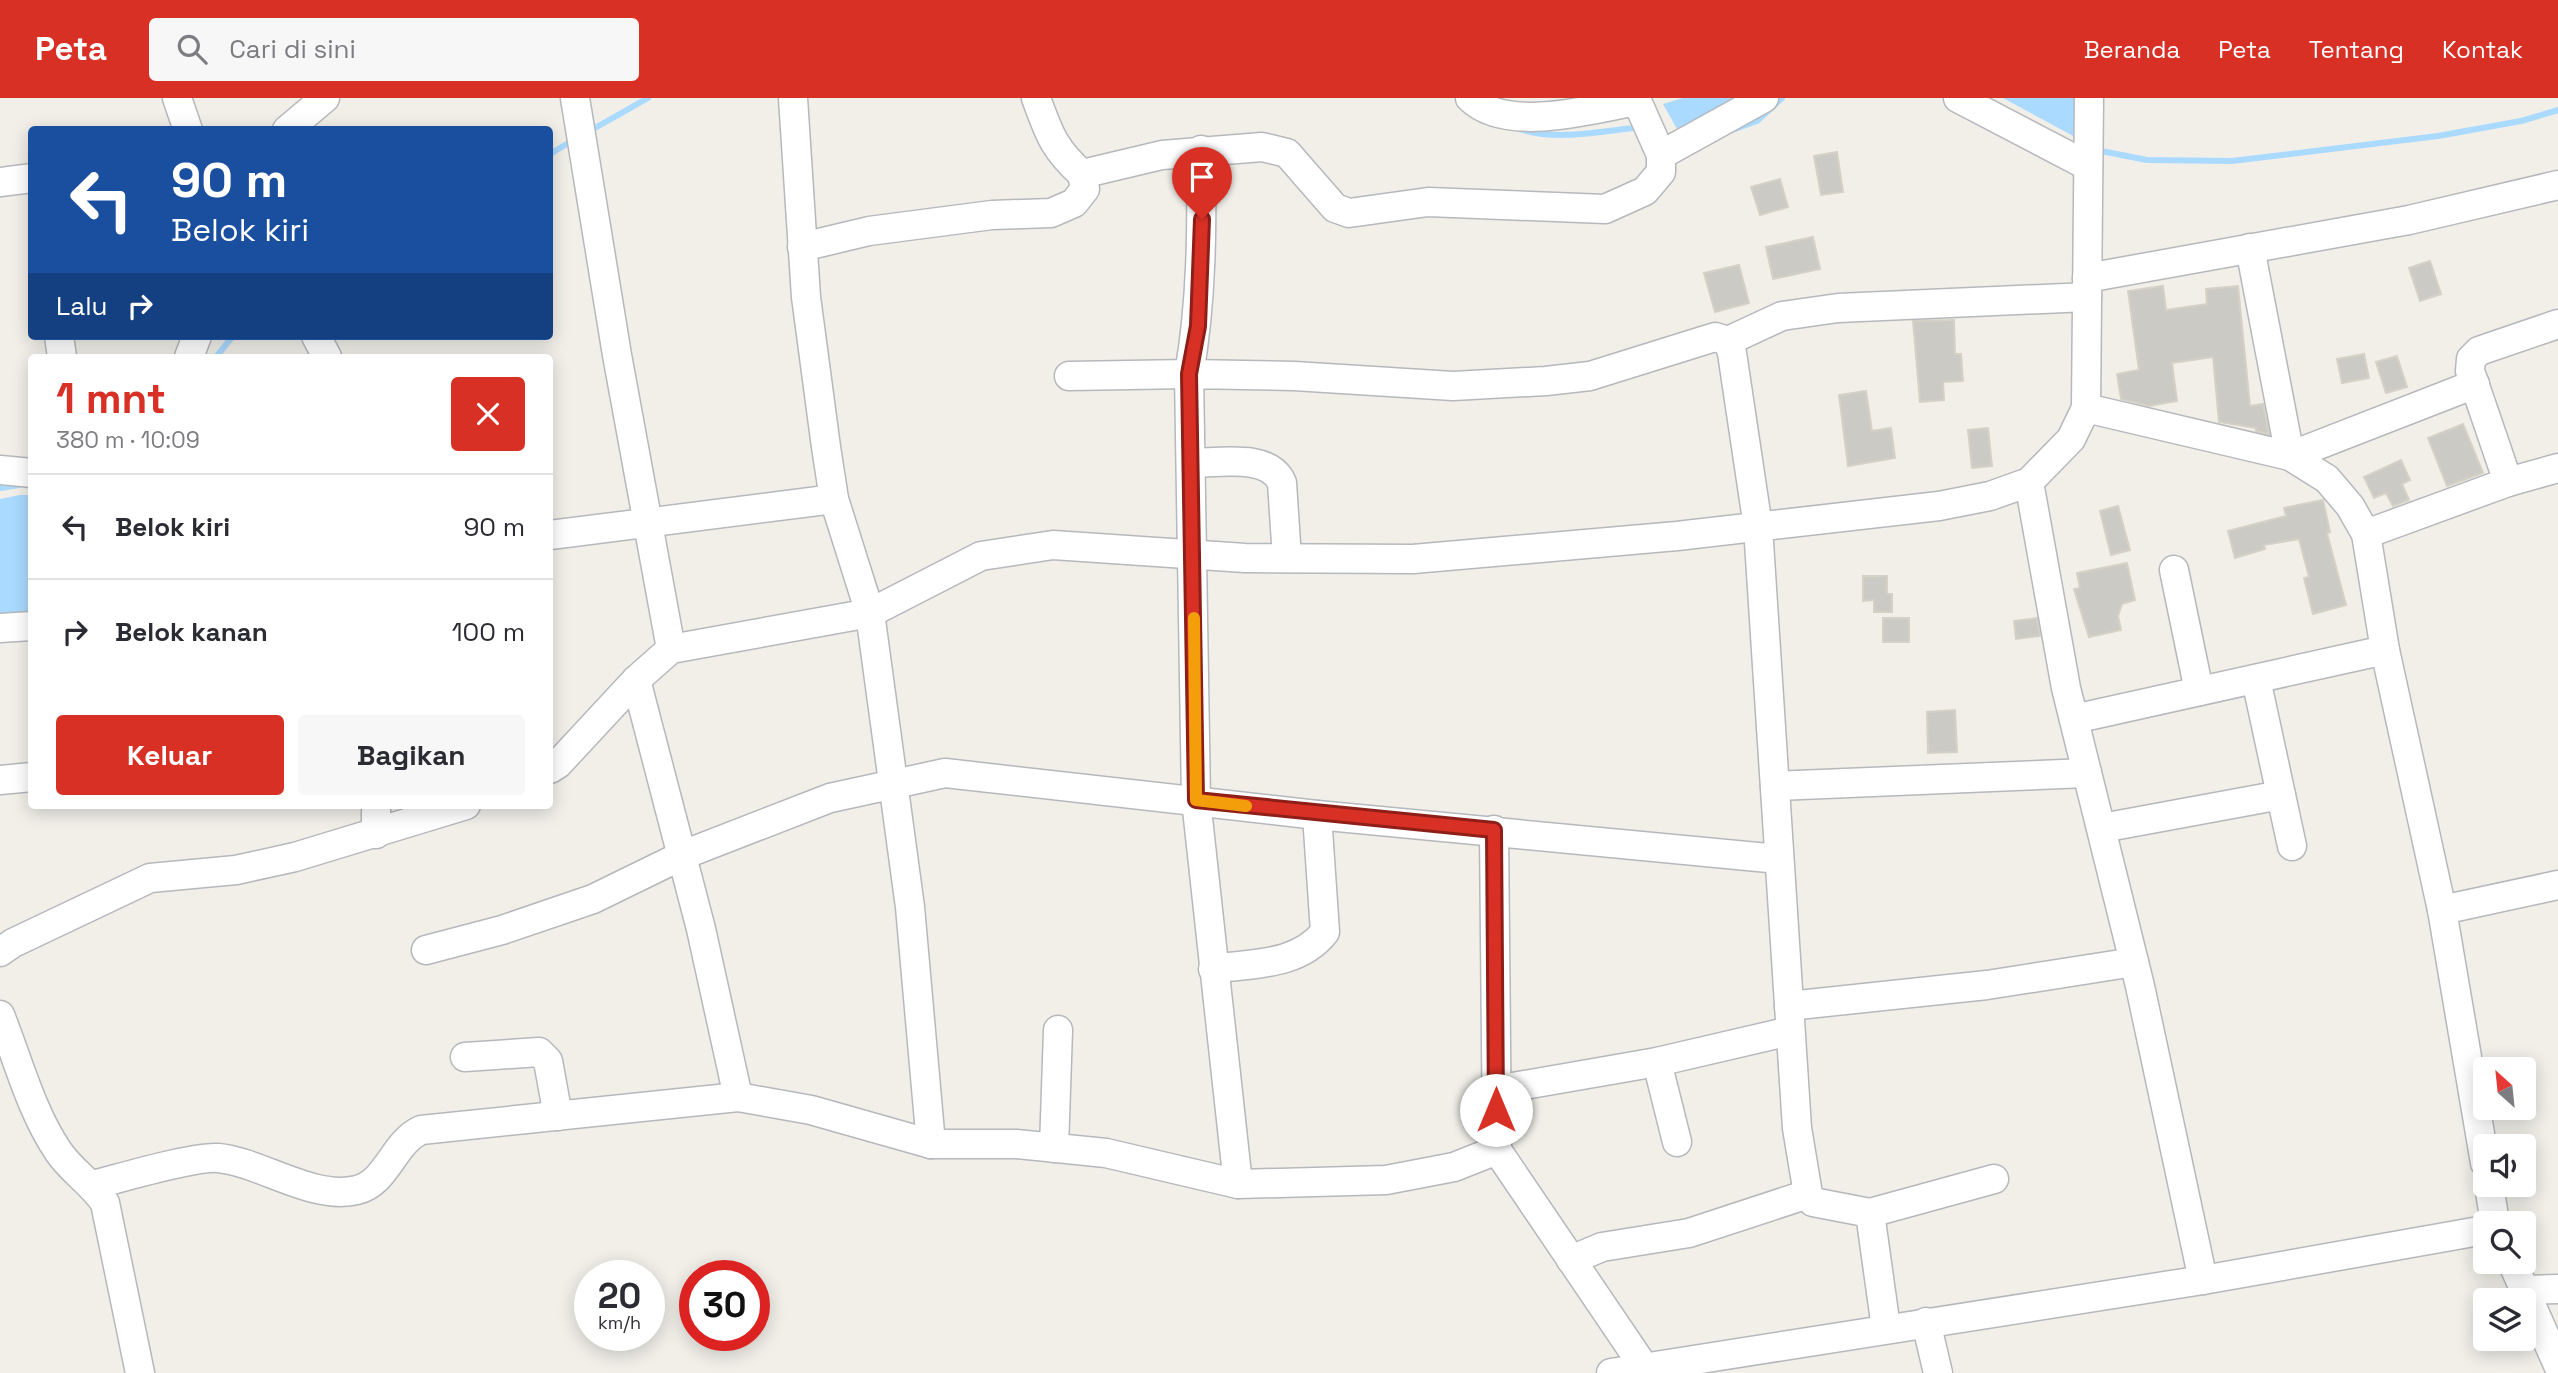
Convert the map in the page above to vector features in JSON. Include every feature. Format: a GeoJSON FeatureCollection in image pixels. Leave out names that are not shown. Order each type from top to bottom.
{"type":"FeatureCollection","features":[{"type":"Feature","properties":{"kind":"street"},"geometry":{"type":"LineString","coordinates":[[177,98],[187,126]]}},
{"type":"Feature","properties":{"kind":"street"},"geometry":{"type":"LineString","coordinates":[[292,126],[325,98]]}},
{"type":"Feature","properties":{"kind":"street"},"geometry":{"type":"LineString","coordinates":[[793,98],[802,247],[834,499],[870,613],[910,907],[931,1144]]}},
{"type":"Feature","properties":{"kind":"street"},"geometry":{"type":"LineString","coordinates":[[802,247],[869,231],[992,215],[1051,213],[1074,202],[1085,189],[1082,174],[1061,155],[1052,140],[1036,98]]}},
{"type":"Feature","properties":{"kind":"street"},"geometry":{"type":"LineString","coordinates":[[1082,174],[1162,155],[1262,147],[1279,150],[1293,159],[1335,208],[1349,214],[1428,202],[1605,209],[1646,191],[1661,172],[1661,155],[1637,99],[1550,118],[1509,115],[1475,103],[1470,98]]}},
{"type":"Feature","properties":{"kind":"street"},"geometry":{"type":"LineString","coordinates":[[1661,155],[1764,98]]}},
{"type":"Feature","properties":{"kind":"street"},"geometry":{"type":"LineString","coordinates":[[1958,98],[2088,166]]}},
{"type":"Feature","properties":{"kind":"street"},"geometry":{"type":"LineString","coordinates":[[553,767],[636,680],[671,649],[870,613],[981,556],[1010,550],[1053,545],[1193,555],[1413,559],[1758,527],[1939,506],[1990,496],[2029,482],[2070,439],[2086,408],[2089,98]]}},
{"type":"Feature","properties":{"kind":"street"},"geometry":{"type":"LineString","coordinates":[[578,116],[617,355],[671,649]]}},
{"type":"Feature","properties":{"kind":"street"},"geometry":{"type":"LineString","coordinates":[[1201,150],[1202,243],[1198,326],[1189,374],[1196,800],[1238,1184]]}},
{"type":"Feature","properties":{"kind":"street"},"geometry":{"type":"LineString","coordinates":[[0,182],[28,178]]}},
{"type":"Feature","properties":{"kind":"street"},"geometry":{"type":"LineString","coordinates":[[1069,376],[1294,376],[1453,386],[1590,376],[1716,337],[1728,341],[1783,316],[1838,308],[2087,287],[2250,248],[2409,220],[2558,185]]}},
{"type":"Feature","properties":{"kind":"street"},"geometry":{"type":"LineString","coordinates":[[2250,248],[2290,456]]}},
{"type":"Feature","properties":{"kind":"street"},"geometry":{"type":"LineString","coordinates":[[2508,482],[2475,384],[2471,359],[2479,351],[2558,324]]}},
{"type":"Feature","properties":{"kind":"street"},"geometry":{"type":"LineString","coordinates":[[1728,341],[1758,527],[1797,1128],[1808,1194],[1819,1205],[1870,1213],[1994,1179]]}},
{"type":"Feature","properties":{"kind":"street"},"geometry":{"type":"LineString","coordinates":[[2290,456],[2475,384]]}},
{"type":"Feature","properties":{"kind":"street"},"geometry":{"type":"LineString","coordinates":[[2086,408],[2290,456],[2327,479],[2350,506],[2366,534],[2385,650],[2442,910],[2480,1134]]}},
{"type":"Feature","properties":{"kind":"street"},"geometry":{"type":"LineString","coordinates":[[1191,463],[1266,464],[1278,473],[1282,483],[1287,558]]}},
{"type":"Feature","properties":{"kind":"street"},"geometry":{"type":"LineString","coordinates":[[2366,534],[2508,482],[2558,468]]}},
{"type":"Feature","properties":{"kind":"street"},"geometry":{"type":"LineString","coordinates":[[0,470],[28,473]]}},
{"type":"Feature","properties":{"kind":"street"},"geometry":{"type":"LineString","coordinates":[[2029,482],[2074,719],[2134,962],[2203,1280]]}},
{"type":"Feature","properties":{"kind":"street"},"geometry":{"type":"LineString","coordinates":[[553,535],[648,520],[834,499]]}},
{"type":"Feature","properties":{"kind":"street"},"geometry":{"type":"LineString","coordinates":[[2174,570],[2199,691]]}},
{"type":"Feature","properties":{"kind":"street"},"geometry":{"type":"LineString","coordinates":[[0,628],[28,626]]}},
{"type":"Feature","properties":{"kind":"street"},"geometry":{"type":"LineString","coordinates":[[2074,719],[2385,650]]}},
{"type":"Feature","properties":{"kind":"street"},"geometry":{"type":"LineString","coordinates":[[2256,679],[2292,846]]}},
{"type":"Feature","properties":{"kind":"street"},"geometry":{"type":"LineString","coordinates":[[636,680],[683,855],[738,1097]]}},
{"type":"Feature","properties":{"kind":"street"},"geometry":{"type":"LineString","coordinates":[[426,950],[502,930],[593,899],[683,855],[830,798],[945,773],[1317,815],[1779,859]]}},
{"type":"Feature","properties":{"kind":"street"},"geometry":{"type":"LineString","coordinates":[[1775,786],[2087,773]]}},
{"type":"Feature","properties":{"kind":"street"},"geometry":{"type":"LineString","coordinates":[[0,780],[28,777]]}},
{"type":"Feature","properties":{"kind":"street"},"geometry":{"type":"LineString","coordinates":[[2102,828],[2281,795]]}},
{"type":"Feature","properties":{"kind":"street"},"geometry":{"type":"LineString","coordinates":[[376,809],[376,834]]}},
{"type":"Feature","properties":{"kind":"street"},"geometry":{"type":"LineString","coordinates":[[0,952],[120,890],[150,878],[236,870],[376,834],[454,809]]}},
{"type":"Feature","properties":{"kind":"street"},"geometry":{"type":"LineString","coordinates":[[1213,969],[1300,954],[1313,946],[1325,932],[1317,815]]}},
{"type":"Feature","properties":{"kind":"street"},"geometry":{"type":"LineString","coordinates":[[1494,830],[1497,1150],[1644,1367]]}},
{"type":"Feature","properties":{"kind":"street"},"geometry":{"type":"LineString","coordinates":[[2442,910],[2558,885]]}},
{"type":"Feature","properties":{"kind":"street"},"geometry":{"type":"LineString","coordinates":[[1496,1090],[1657,1062],[1789,1019],[2134,962]]}},
{"type":"Feature","properties":{"kind":"street"},"geometry":{"type":"LineString","coordinates":[[0,1015],[44,1127],[59,1153],[93,1185],[105,1203],[140,1373]]}},
{"type":"Feature","properties":{"kind":"street"},"geometry":{"type":"LineString","coordinates":[[1055,1148],[1058,1030]]}},
{"type":"Feature","properties":{"kind":"street"},"geometry":{"type":"LineString","coordinates":[[465,1057],[539,1052],[544,1055],[548,1061],[558,1116]]}},
{"type":"Feature","properties":{"kind":"street"},"geometry":{"type":"LineString","coordinates":[[1657,1062],[1677,1142]]}},
{"type":"Feature","properties":{"kind":"street"},"geometry":{"type":"LineString","coordinates":[[93,1185],[216,1157],[330,1192],[357,1190],[372,1183],[401,1142],[421,1130],[738,1097],[811,1110],[931,1144],[1016,1144],[1106,1153],[1238,1184],[1386,1180],[1454,1167],[1497,1150]]}},
{"type":"Feature","properties":{"kind":"street"},"geometry":{"type":"LineString","coordinates":[[1571,1260],[1602,1247],[1689,1233],[1808,1194]]}},
{"type":"Feature","properties":{"kind":"street"},"geometry":{"type":"LineString","coordinates":[[1870,1213],[1886,1328]]}},
{"type":"Feature","properties":{"kind":"street"},"geometry":{"type":"LineString","coordinates":[[1611,1373],[2203,1280],[2473,1232]]}},
{"type":"Feature","properties":{"kind":"street"},"geometry":{"type":"LineString","coordinates":[[2536,1290],[2558,1289]]}},
{"type":"Feature","properties":{"kind":"street"},"geometry":{"type":"LineString","coordinates":[[2536,1313],[2558,1365]]}},
{"type":"Feature","properties":{"kind":"street"},"geometry":{"type":"LineString","coordinates":[[1926,1322],[1938,1373]]}},
{"type":"Feature","properties":{"kind":"water"},"geometry":{"type":"Polygon","coordinates":[[[1683,98],[1775,98],[1681,136],[1663,104],[1683,98]]]}},
{"type":"Feature","properties":{"kind":"water"},"geometry":{"type":"Polygon","coordinates":[[[2003,98],[2089,98],[2088,144],[2003,98]]]}},
{"type":"Feature","properties":{"kind":"water"},"geometry":{"type":"Polygon","coordinates":[[[28,495],[28,622],[0,622],[0,499],[28,495]]]}},
{"type":"Feature","properties":{"kind":"building"},"geometry":{"type":"Polygon","coordinates":[[[1837,152],[1843,192],[1821,195],[1814,156],[1837,152]]]}},
{"type":"Feature","properties":{"kind":"building"},"geometry":{"type":"Polygon","coordinates":[[[1780,179],[1788,207],[1760,215],[1751,187],[1780,179]]]}},
{"type":"Feature","properties":{"kind":"building"},"geometry":{"type":"Polygon","coordinates":[[[1813,237],[1820,269],[1773,279],[1766,247],[1813,237]]]}},
{"type":"Feature","properties":{"kind":"building"},"geometry":{"type":"Polygon","coordinates":[[[2430,261],[2441,294],[2420,301],[2409,268],[2430,261]]]}},
{"type":"Feature","properties":{"kind":"building"},"geometry":{"type":"Polygon","coordinates":[[[1739,265],[1749,303],[1715,312],[1704,273],[1739,265]]]}},
{"type":"Feature","properties":{"kind":"building"},"geometry":{"type":"Polygon","coordinates":[[[2163,286],[2166,310],[2207,304],[2206,289],[2238,286],[2250,406],[2263,404],[2269,434],[2256,431],[2256,428],[2219,422],[2213,357],[2172,363],[2177,401],[2149,406],[2121,399],[2117,374],[2139,370],[2128,291],[2163,286]]]}},
{"type":"Feature","properties":{"kind":"building"},"geometry":{"type":"Polygon","coordinates":[[[1954,320],[1955,354],[1961,354],[1963,381],[1943,382],[1944,400],[1920,402],[1913,321],[1954,320]]]}},
{"type":"Feature","properties":{"kind":"building"},"geometry":{"type":"Polygon","coordinates":[[[2364,354],[2369,378],[2342,383],[2337,359],[2364,354]]]}},
{"type":"Feature","properties":{"kind":"building"},"geometry":{"type":"Polygon","coordinates":[[[2397,356],[2407,387],[2386,393],[2376,362],[2397,356]]]}},
{"type":"Feature","properties":{"kind":"building"},"geometry":{"type":"Polygon","coordinates":[[[1866,391],[1872,431],[1891,428],[1895,458],[1848,466],[1839,395],[1866,391]]]}},
{"type":"Feature","properties":{"kind":"building"},"geometry":{"type":"Polygon","coordinates":[[[2463,424],[2483,473],[2447,486],[2428,438],[2463,424]]]}},
{"type":"Feature","properties":{"kind":"building"},"geometry":{"type":"Polygon","coordinates":[[[1988,428],[1992,466],[1972,468],[1968,430],[1988,428]]]}},
{"type":"Feature","properties":{"kind":"building"},"geometry":{"type":"Polygon","coordinates":[[[2401,460],[2410,480],[2402,484],[2409,500],[2393,506],[2386,493],[2374,498],[2364,477],[2401,460]]]}},
{"type":"Feature","properties":{"kind":"building"},"geometry":{"type":"Polygon","coordinates":[[[2323,500],[2330,532],[2327,533],[2346,605],[2313,614],[2304,578],[2309,577],[2299,539],[2264,545],[2265,549],[2235,558],[2228,531],[2286,516],[2284,508],[2323,500]]]}},
{"type":"Feature","properties":{"kind":"building"},"geometry":{"type":"Polygon","coordinates":[[[2118,506],[2130,550],[2111,555],[2100,511],[2118,506]]]}},
{"type":"Feature","properties":{"kind":"building"},"geometry":{"type":"Polygon","coordinates":[[[2127,563],[2135,600],[2122,604],[2118,616],[2121,630],[2089,637],[2074,589],[2080,588],[2077,573],[2127,563]]]}},
{"type":"Feature","properties":{"kind":"building"},"geometry":{"type":"Polygon","coordinates":[[[1863,576],[1887,576],[1887,594],[1892,594],[1892,612],[1874,612],[1874,600],[1863,601],[1863,576]]]}},
{"type":"Feature","properties":{"kind":"building"},"geometry":{"type":"Polygon","coordinates":[[[1883,618],[1909,618],[1909,642],[1883,642],[1883,618]]]}},
{"type":"Feature","properties":{"kind":"building"},"geometry":{"type":"Polygon","coordinates":[[[2037,618],[2040,636],[2016,639],[2014,621],[2037,618]]]}},
{"type":"Feature","properties":{"kind":"building"},"geometry":{"type":"Polygon","coordinates":[[[1955,710],[1957,752],[1928,753],[1927,712],[1955,710]]]}},
{"type":"Feature","properties":{"kind":"waterway"},"geometry":{"type":"LineString","coordinates":[[588,132],[648,98]]}},
{"type":"Feature","properties":{"kind":"waterway"},"geometry":{"type":"LineString","coordinates":[[1732,130],[1757,121],[1782,98]]}},
{"type":"Feature","properties":{"kind":"waterway"},"geometry":{"type":"LineString","coordinates":[[2096,150],[2147,160],[2232,161],[2438,136],[2521,121],[2558,110]]}},
{"type":"Feature","properties":{"kind":"waterway"},"geometry":{"type":"LineString","coordinates":[[1517,128],[1563,135],[1641,127]]}},
{"type":"Feature","properties":{"kind":"waterway"},"geometry":{"type":"LineString","coordinates":[[553,152],[575,139]]}},
{"type":"Feature","properties":{"kind":"waterway"},"geometry":{"type":"LineString","coordinates":[[218,354],[230,340]]}},
{"type":"Feature","properties":{"kind":"waterway"},"geometry":{"type":"LineString","coordinates":[[0,488],[19,485]]}},
{"type":"Feature","properties":{"kind":"slow traffic"},"geometry":{"type":"LineString","coordinates":[[1194,618],[1196,800],[1246,806]]}},
{"type":"Feature","properties":{"kind":"route"},"geometry":{"type":"LineString","coordinates":[[1202,219],[1198,326],[1189,374],[1196,800],[1317,815],[1494,830],[1496,1110]]}}]}
